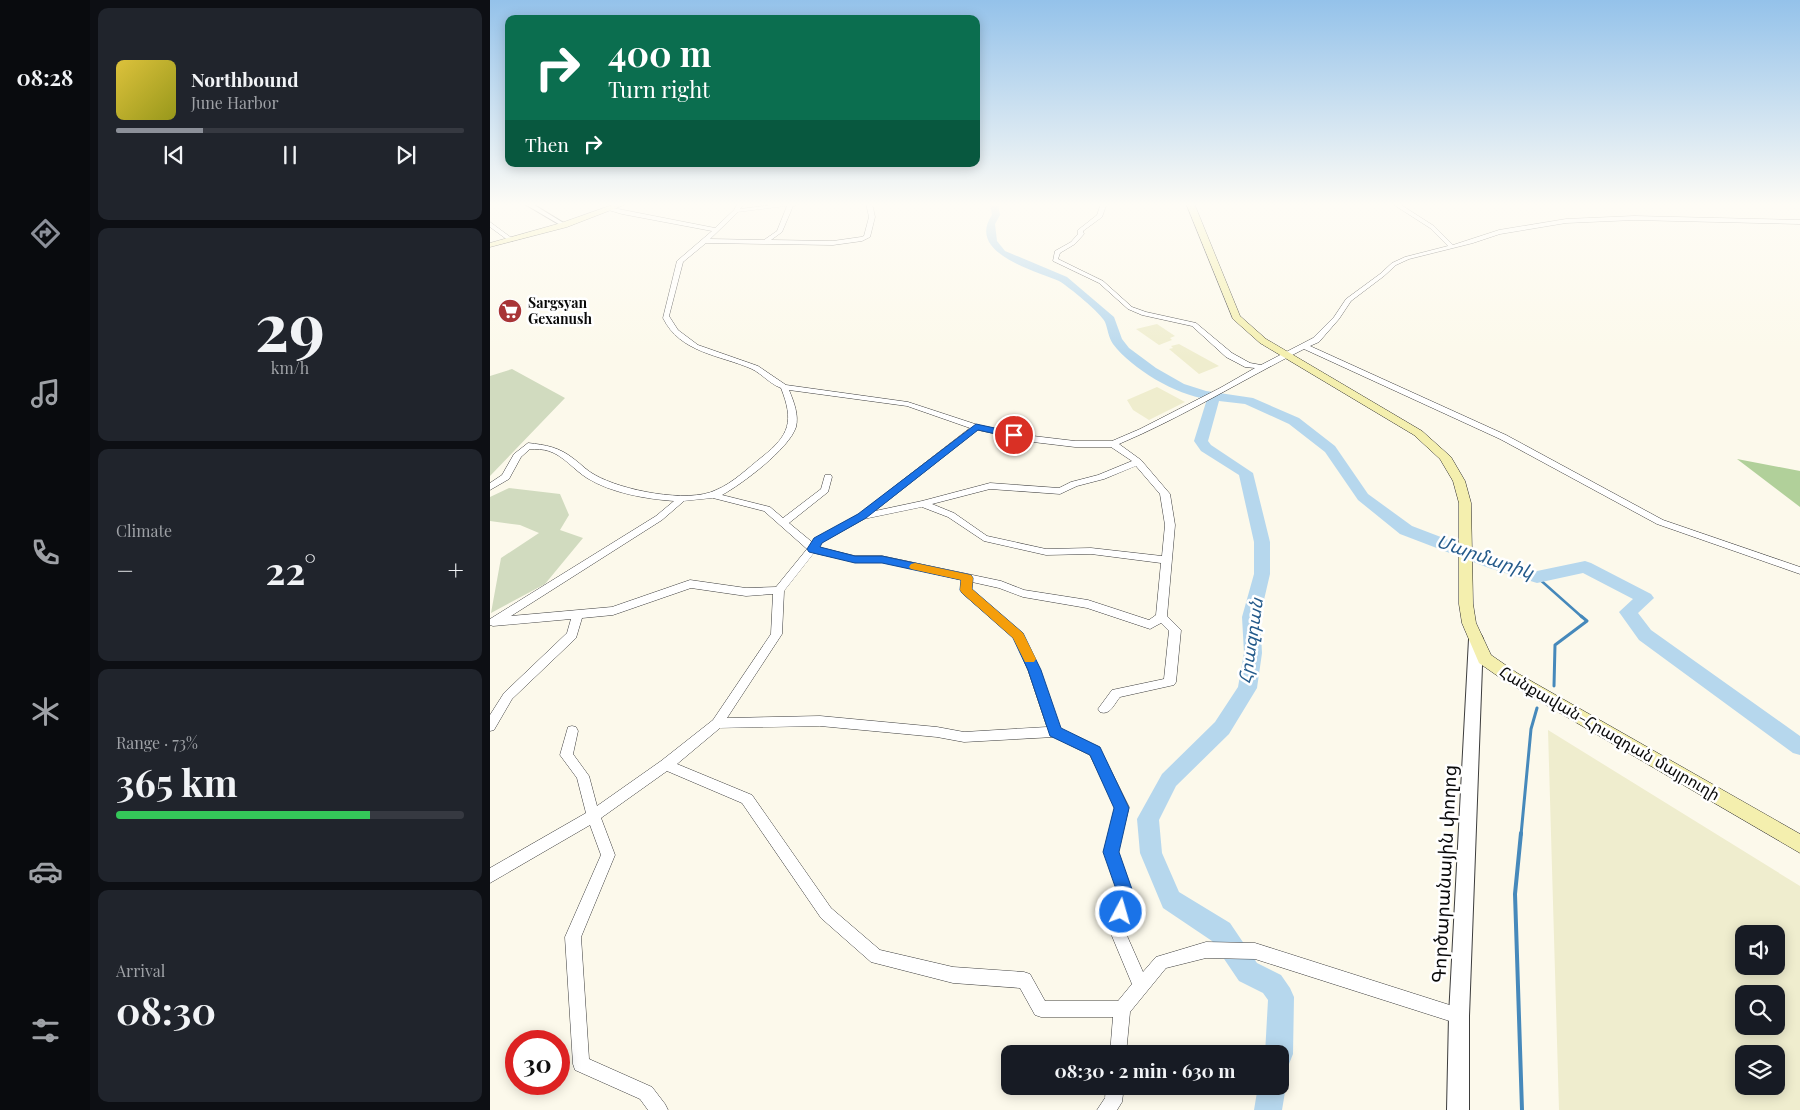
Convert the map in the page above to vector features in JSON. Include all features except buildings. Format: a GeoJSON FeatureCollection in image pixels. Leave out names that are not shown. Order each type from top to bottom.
{"type":"FeatureCollection","features":[{"type":"Feature","properties":{"kind":"main road","name":"Հանքավան-Հրազդան մայրուղի"},"geometry":{"type":"LineString","coordinates":[[1211,255],[1236,318],[1263,341],[1418,433],[1445,457],[1459,481],[1465,503],[1466,587],[1469,623],[1485,659],[1511,677],[1800,844]]}},
{"type":"Feature","properties":{"kind":"street"},"geometry":{"type":"LineString","coordinates":[[688,255],[680,261],[666,321],[688,343],[699,350],[757,368],[773,384],[908,404],[976,427],[1033,439],[1075,444],[1113,444],[1143,431],[1223,390],[1262,367],[1306,347],[1329,328],[1348,300],[1394,264],[1419,255]]}},
{"type":"Feature","properties":{"kind":"street"},"geometry":{"type":"LineString","coordinates":[[1056,255],[1055,260],[1101,282],[1130,308],[1144,314],[1194,324],[1229,355],[1248,365],[1262,367]]}},
{"type":"Feature","properties":{"kind":"street"},"geometry":{"type":"LineString","coordinates":[[1306,347],[1504,437],[1660,522],[1800,571]]}},
{"type":"Feature","properties":{"kind":"street"},"geometry":{"type":"LineString","coordinates":[[713,495],[776,451],[792,432],[793,407],[784,387]]}},
{"type":"Feature","properties":{"kind":"street"},"geometry":{"type":"LineString","coordinates":[[490,876],[593,816],[666,765],[717,723],[776,634],[779,590],[818,541],[862,516],[976,427]]}},
{"type":"Feature","properties":{"kind":"street"},"geometry":{"type":"LineString","coordinates":[[490,487],[506,477],[517,456],[528,446],[554,450],[601,482],[637,494],[681,499],[713,495],[767,509],[784,522],[812,549],[855,560],[882,560],[1002,584],[1023,593],[1088,604],[1150,625],[1160,617],[1170,525],[1165,494],[1138,462],[1113,444]]}},
{"type":"Feature","properties":{"kind":"street"},"geometry":{"type":"LineString","coordinates":[[862,516],[923,504],[990,486],[1060,491],[1074,484],[1101,477],[1138,462]]}},
{"type":"Feature","properties":{"kind":"street"},"geometry":{"type":"LineString","coordinates":[[784,522],[826,490],[828,477]]}},
{"type":"Feature","properties":{"kind":"street"},"geometry":{"type":"LineString","coordinates":[[492,623],[659,518],[681,499]]}},
{"type":"Feature","properties":{"kind":"street"},"geometry":{"type":"LineString","coordinates":[[923,504],[952,515],[984,538],[1046,552],[1091,551],[1166,560]]}},
{"type":"Feature","properties":{"kind":"street"},"geometry":{"type":"LineString","coordinates":[[967,578],[966,590],[1018,636],[1034,670],[1055,732]]}},
{"type":"Feature","properties":{"kind":"street"},"geometry":{"type":"LineString","coordinates":[[492,623],[614,611],[690,584],[746,592],[779,590]]}},
{"type":"Feature","properties":{"kind":"street"},"geometry":{"type":"LineString","coordinates":[[490,726],[508,696],[572,635],[578,614]]}},
{"type":"Feature","properties":{"kind":"street"},"geometry":{"type":"LineString","coordinates":[[1104,708],[1116,693],[1170,682],[1175,630],[1160,617]]}},
{"type":"Feature","properties":{"kind":"street","name":"Գործարանային փողոց"},"geometry":{"type":"LineString","coordinates":[[1458,1110],[1459,1016],[1476,639]]}},
{"type":"Feature","properties":{"kind":"street"},"geometry":{"type":"LineString","coordinates":[[717,723],[820,721],[937,732],[964,737],[1055,732],[1095,751],[1122,808],[1111,852],[1126,895],[1116,929],[1141,986]]}},
{"type":"Feature","properties":{"kind":"street"},"geometry":{"type":"LineString","coordinates":[[572,732],[566,755],[583,776],[593,816],[608,855],[573,937],[581,1064],[646,1093],[659,1110]]}},
{"type":"Feature","properties":{"kind":"street"},"geometry":{"type":"LineString","coordinates":[[666,765],[747,799],[826,913],[876,958],[953,975],[1024,980],[1041,1010],[1122,1009]]}},
{"type":"Feature","properties":{"kind":"street"},"geometry":{"type":"LineString","coordinates":[[1119,1045],[1122,1009],[1161,962],[1206,950],[1254,952],[1459,1016]]}},
{"type":"Feature","properties":{"kind":"street"},"geometry":{"type":"LineString","coordinates":[[1106,1110],[1114,1102],[1114,1095]]}},
{"type":"Feature","properties":{"kind":"shaded area"},"geometry":{"type":"Polygon","coordinates":[[[1157,324],[1175,336],[1170,338],[1172,340],[1159,345],[1136,329],[1157,324]]]}},
{"type":"Feature","properties":{"kind":"shaded area"},"geometry":{"type":"Polygon","coordinates":[[[1179,344],[1219,366],[1199,374],[1169,349],[1173,348],[1171,346],[1179,344]]]}},
{"type":"Feature","properties":{"kind":"shaded area"},"geometry":{"type":"Polygon","coordinates":[[[1157,387],[1185,402],[1149,420],[1133,410],[1127,400],[1157,387]]]}},
{"type":"Feature","properties":{"kind":"shaded area"},"geometry":{"type":"Polygon","coordinates":[[[1548,730],[1800,886],[1800,1110],[1559,1110],[1548,730]]]}},
{"type":"Feature","properties":{"kind":"green space"},"geometry":{"type":"Polygon","coordinates":[[[512,369],[565,398],[490,476],[490,376],[512,369]]]}},
{"type":"Feature","properties":{"kind":"green space"},"geometry":{"type":"Polygon","coordinates":[[[1737,459],[1800,471],[1800,507],[1737,459]]]}},
{"type":"Feature","properties":{"kind":"green space"},"geometry":{"type":"Polygon","coordinates":[[[509,488],[560,494],[569,515],[560,530],[583,538],[545,584],[491,613],[501,558],[539,533],[520,525],[490,521],[490,497],[509,488]]]}},
{"type":"Feature","properties":{"kind":"waterway","name":"Մարմարիկ"},"geometry":{"type":"LineString","coordinates":[[1006,255],[1063,279],[1072,285],[1110,319],[1116,340],[1125,351],[1152,371],[1180,387],[1204,395],[1248,401],[1294,421],[1330,449],[1363,497],[1406,530],[1495,564],[1537,577],[1585,567],[1645,598],[1628,612],[1645,635],[1800,747]]}},
{"type":"Feature","properties":{"kind":"waterway","name":"Հրազդան"},"geometry":{"type":"LineString","coordinates":[[1215,397],[1208,413],[1201,441],[1206,448],[1246,473],[1262,542],[1262,574],[1251,617],[1253,653],[1247,688],[1222,728],[1169,780],[1148,819],[1151,853],[1171,900],[1221,932],[1248,972],[1272,984],[1281,997],[1279,1045]]}},
{"type":"Feature","properties":{"kind":"waterway"},"geometry":{"type":"LineString","coordinates":[[1537,577],[1582,617]]}},
{"type":"Feature","properties":{"kind":"waterway"},"geometry":{"type":"LineString","coordinates":[[1554,686],[1555,645],[1587,621],[1581,616]]}},
{"type":"Feature","properties":{"kind":"waterway"},"geometry":{"type":"LineString","coordinates":[[1521,835],[1531,729],[1537,708]]}},
{"type":"Feature","properties":{"kind":"waterway"},"geometry":{"type":"LineString","coordinates":[[1521,833],[1515,894],[1522,1110]]}},
{"type":"Feature","properties":{"kind":"waterway","name":"Հրազդան"},"geometry":{"type":"LineString","coordinates":[[1268,1110],[1270,1095]]}},
{"type":"Feature","properties":{"kind":"slow traffic"},"geometry":{"type":"LineString","coordinates":[[915,567],[967,578],[966,590],[1018,636],[1029,659]]}},
{"type":"Feature","properties":{"kind":"place","name":"Sargsyan Gexanush"},"geometry":{"type":"Point","coordinates":[510,311]}},
{"type":"Feature","properties":{"kind":"route"},"geometry":{"type":"LineString","coordinates":[[1014,435],[976,427],[862,516],[818,541],[812,549],[855,560],[882,560],[967,578],[966,590],[1018,636],[1034,670],[1055,732],[1095,751],[1122,808],[1111,852],[1126,895],[1121,912]]}}]}
